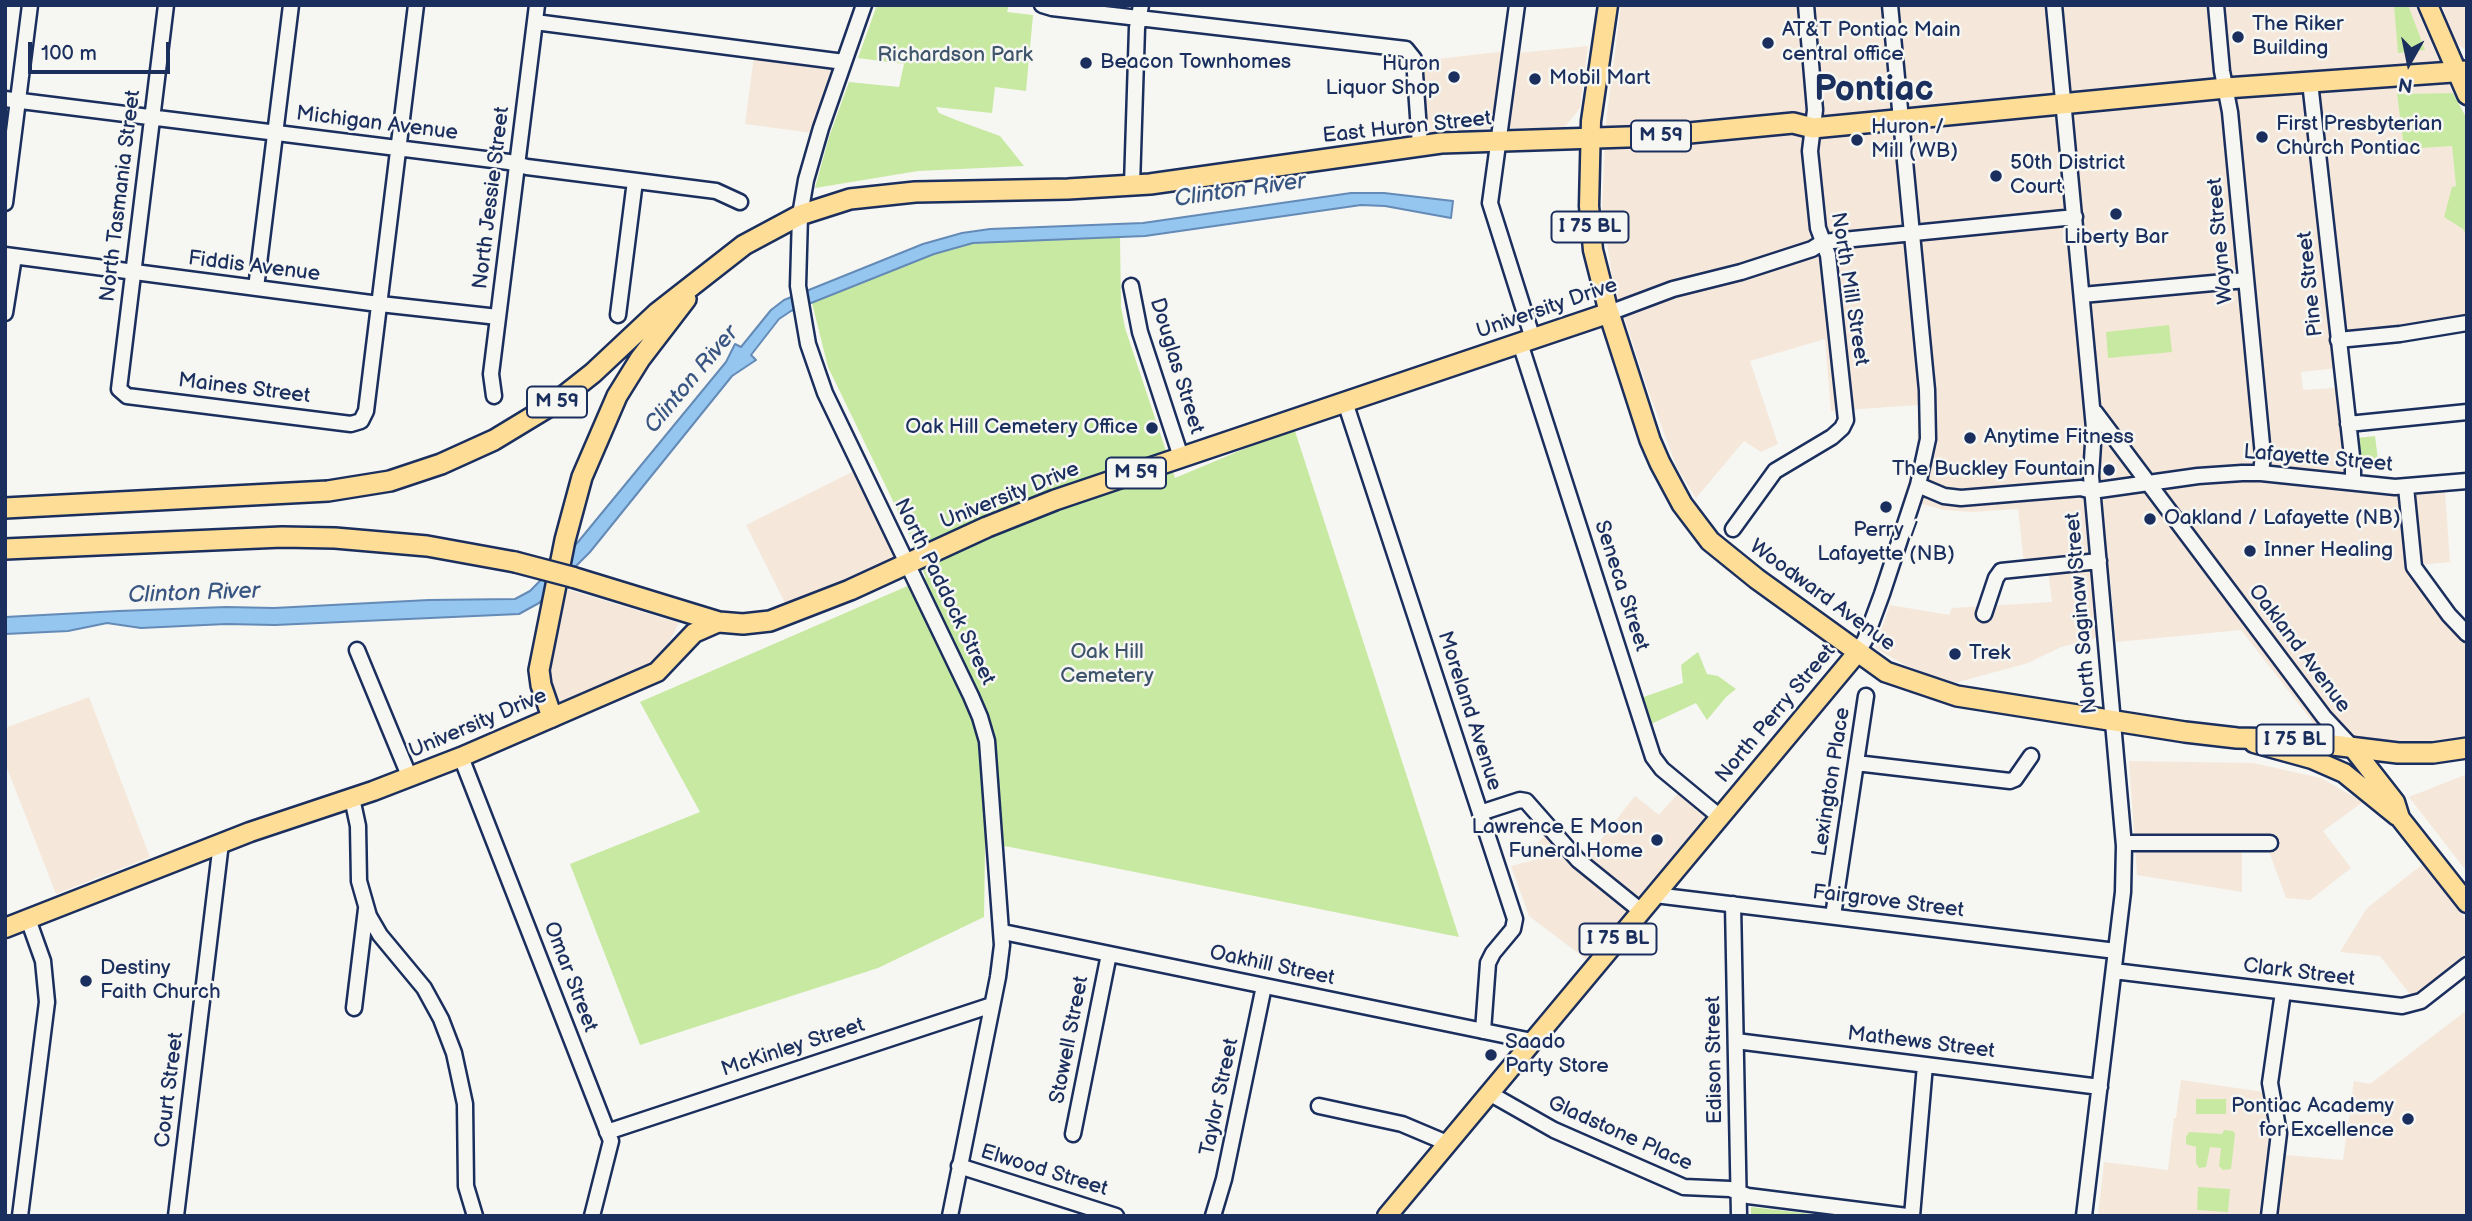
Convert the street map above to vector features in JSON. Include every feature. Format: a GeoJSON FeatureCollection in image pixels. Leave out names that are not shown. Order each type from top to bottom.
{"type":"FeatureCollection","features":[{"type":"Feature","properties":{"kind":"highway","name":"M 59"},"geometry":{"type":"LineString","coordinates":[[2064,104],[2226,88],[2461,71]]}},
{"type":"Feature","properties":{"kind":"highway","name":"East Huron Street"},"geometry":{"type":"LineString","coordinates":[[800,215],[841,201],[876,195],[1132,186],[1420,145],[1658,136],[1793,123],[1813,128],[2064,104]]}},
{"type":"Feature","properties":{"kind":"highway","name":"M 59"},"geometry":{"type":"LineString","coordinates":[[5,506],[61,506],[328,491],[390,481],[432,467],[495,440],[547,408],[593,373],[657,313],[744,245],[800,215]]}},
{"type":"Feature","properties":{"kind":"highway"},"geometry":{"type":"LineString","coordinates":[[552,717],[539,670],[565,540],[582,477],[617,396],[640,359],[699,281]]}},
{"type":"Feature","properties":{"kind":"highway","name":"University Drive"},"geometry":{"type":"LineString","coordinates":[[719,622],[758,623],[783,618],[1033,508],[1609,313]]}},
{"type":"Feature","properties":{"kind":"highway","name":"Woodward Avenue"},"geometry":{"type":"LineString","coordinates":[[1609,313],[1660,463],[1682,504],[1710,541],[1757,579],[1886,672],[1957,696],[2113,722],[2237,738],[2284,739],[2417,754],[2467,748]]}},
{"type":"Feature","properties":{"kind":"highway","name":"M 59"},"geometry":{"type":"LineString","coordinates":[[5,549],[269,537],[335,538],[427,546],[515,562],[719,622]]}},
{"type":"Feature","properties":{"kind":"main road","name":"Woodward Avenue"},"geometry":{"type":"LineString","coordinates":[[1608,5],[1600,53],[1588,181],[1590,232],[1596,268],[1609,313]]}},
{"type":"Feature","properties":{"kind":"main road"},"geometry":{"type":"LineString","coordinates":[[2428,5],[2461,71],[2467,95]]}},
{"type":"Feature","properties":{"kind":"main road","name":"University Drive"},"geometry":{"type":"LineString","coordinates":[[5,928],[220,843],[410,778],[461,757],[651,675],[666,665],[694,633],[719,622]]}},
{"type":"Feature","properties":{"kind":"main road","name":"North Perry Street"},"geometry":{"type":"LineString","coordinates":[[1387,1216],[1857,653]]}},
{"type":"Feature","properties":{"kind":"main road"},"geometry":{"type":"LineString","coordinates":[[2237,738],[2312,759],[2344,773],[2400,818],[2467,902]]}},
{"type":"Feature","properties":{"kind":"main road"},"geometry":{"type":"LineString","coordinates":[[2352,747],[2395,802],[2400,818]]}},
{"type":"Feature","properties":{"kind":"street"},"geometry":{"type":"LineString","coordinates":[[5,203],[12,100],[30,5]]}},
{"type":"Feature","properties":{"kind":"street","name":"North Tasmania Street"},"geometry":{"type":"LineString","coordinates":[[121,392],[118,385],[166,5]]}},
{"type":"Feature","properties":{"kind":"street"},"geometry":{"type":"LineString","coordinates":[[256,288],[291,5]]}},
{"type":"Feature","properties":{"kind":"street"},"geometry":{"type":"LineString","coordinates":[[380,304],[416,5]]}},
{"type":"Feature","properties":{"kind":"street","name":"North Jessie Street"},"geometry":{"type":"LineString","coordinates":[[494,396],[491,374],[537,5]]}},
{"type":"Feature","properties":{"kind":"street","name":"North Paddock Street"},"geometry":{"type":"LineString","coordinates":[[864,5],[814,151],[800,215],[798,286],[812,359],[825,393],[984,727],[989,758],[1003,932],[999,970],[950,1216]]}},
{"type":"Feature","properties":{"kind":"street"},"geometry":{"type":"LineString","coordinates":[[1042,5],[1139,12],[1406,50],[1414,59],[1420,145]]}},
{"type":"Feature","properties":{"kind":"street","name":"Seneca Street"},"geometry":{"type":"LineString","coordinates":[[1517,5],[1490,206],[1527,341],[1653,757],[1662,769],[1720,817]]}},
{"type":"Feature","properties":{"kind":"street","name":"North Mill Street"},"geometry":{"type":"LineString","coordinates":[[1733,529],[1775,471],[1832,437],[1845,424],[1828,256],[1818,228],[1810,151],[1815,110],[1806,5]]}},
{"type":"Feature","properties":{"kind":"street","name":"North Perry Street"},"geometry":{"type":"LineString","coordinates":[[1857,653],[1867,635],[1918,485],[1927,449],[1929,413],[1890,5]]}},
{"type":"Feature","properties":{"kind":"street","name":"North Saginaw Street"},"geometry":{"type":"LineString","coordinates":[[2054,5],[2092,404],[2092,491],[2124,843],[2123,892],[2084,1216]]}},
{"type":"Feature","properties":{"kind":"street","name":"Wayne Street"},"geometry":{"type":"LineString","coordinates":[[2216,5],[2263,455],[2261,472]]}},
{"type":"Feature","properties":{"kind":"street"},"geometry":{"type":"LineString","coordinates":[[1132,186],[1139,12]]}},
{"type":"Feature","properties":{"kind":"street"},"geometry":{"type":"LineString","coordinates":[[535,22],[844,62]]}},
{"type":"Feature","properties":{"kind":"street","name":"Pine Street"},"geometry":{"type":"LineString","coordinates":[[2309,82],[2353,482]]}},
{"type":"Feature","properties":{"kind":"street","name":"Michigan Avenue"},"geometry":{"type":"LineString","coordinates":[[12,100],[716,191],[740,202]]}},
{"type":"Feature","properties":{"kind":"street"},"geometry":{"type":"LineString","coordinates":[[618,315],[635,181]]}},
{"type":"Feature","properties":{"kind":"street","name":"University Drive"},"geometry":{"type":"LineString","coordinates":[[1609,313],[1673,289],[1751,269],[1823,242],[2075,217]]}},
{"type":"Feature","properties":{"kind":"street"},"geometry":{"type":"LineString","coordinates":[[5,313],[10,256]]}},
{"type":"Feature","properties":{"kind":"street","name":"Fiddis Avenue"},"geometry":{"type":"LineString","coordinates":[[10,256],[498,317]]}},
{"type":"Feature","properties":{"kind":"street"},"geometry":{"type":"LineString","coordinates":[[2082,295],[2246,280]]}},
{"type":"Feature","properties":{"kind":"street","name":"Douglas Street"},"geometry":{"type":"LineString","coordinates":[[1131,286],[1140,332],[1181,457]]}},
{"type":"Feature","properties":{"kind":"street","name":"Maines Street"},"geometry":{"type":"LineString","coordinates":[[121,392],[127,396],[351,424],[361,421],[366,414],[380,304]]}},
{"type":"Feature","properties":{"kind":"street"},"geometry":{"type":"LineString","coordinates":[[2339,340],[2467,323]]}},
{"type":"Feature","properties":{"kind":"street","name":"Moreland Avenue"},"geometry":{"type":"LineString","coordinates":[[1345,402],[1515,922],[1489,963],[1483,1031]]}},
{"type":"Feature","properties":{"kind":"street","name":"Oakland Avenue"},"geometry":{"type":"LineString","coordinates":[[2092,404],[2104,427],[2147,484],[2324,717],[2352,747]]}},
{"type":"Feature","properties":{"kind":"street"},"geometry":{"type":"LineString","coordinates":[[2348,424],[2467,412]]}},
{"type":"Feature","properties":{"kind":"street","name":"Lafayette Street"},"geometry":{"type":"LineString","coordinates":[[1918,485],[1944,496],[1961,498],[2081,488],[2092,491],[2198,476],[2261,472],[2406,487],[2467,481]]}},
{"type":"Feature","properties":{"kind":"street"},"geometry":{"type":"LineString","coordinates":[[2406,487],[2414,567],[2449,615],[2467,634]]}},
{"type":"Feature","properties":{"kind":"street"},"geometry":{"type":"LineString","coordinates":[[1984,614],[2001,571],[2098,561]]}},
{"type":"Feature","properties":{"kind":"street"},"geometry":{"type":"LineString","coordinates":[[357,650],[410,778]]}},
{"type":"Feature","properties":{"kind":"street","name":"Lexington Place"},"geometry":{"type":"LineString","coordinates":[[1833,916],[1866,696]]}},
{"type":"Feature","properties":{"kind":"street"},"geometry":{"type":"LineString","coordinates":[[1856,762],[2009,781],[2015,779],[2031,756]]}},
{"type":"Feature","properties":{"kind":"street","name":"Omar Street"},"geometry":{"type":"LineString","coordinates":[[461,757],[607,1132],[611,1147],[598,1186],[592,1216]]}},
{"type":"Feature","properties":{"kind":"street"},"geometry":{"type":"LineString","coordinates":[[352,798],[358,826],[359,881],[366,908],[377,930],[424,988],[450,1041],[464,1094],[467,1125],[466,1181],[475,1216]]}},
{"type":"Feature","properties":{"kind":"street"},"geometry":{"type":"LineString","coordinates":[[1480,813],[1520,800],[1526,801],[1580,862],[1641,911]]}},
{"type":"Feature","properties":{"kind":"street","name":"Court Street"},"geometry":{"type":"LineString","coordinates":[[176,1216],[220,843]]}},
{"type":"Feature","properties":{"kind":"street"},"geometry":{"type":"LineString","coordinates":[[2124,843],[2270,843]]}},
{"type":"Feature","properties":{"kind":"street","name":"Fairgrove Street"},"geometry":{"type":"LineString","coordinates":[[1655,895],[2116,951]]}},
{"type":"Feature","properties":{"kind":"street","name":"Edison Street"},"geometry":{"type":"LineString","coordinates":[[1734,904],[1739,1216]]}},
{"type":"Feature","properties":{"kind":"street"},"geometry":{"type":"LineString","coordinates":[[354,1007],[366,908]]}},
{"type":"Feature","properties":{"kind":"street"},"geometry":{"type":"LineString","coordinates":[[20,1216],[47,1002],[43,961],[28,919]]}},
{"type":"Feature","properties":{"kind":"street","name":"Oakhill Street"},"geometry":{"type":"LineString","coordinates":[[1003,932],[1532,1041]]}},
{"type":"Feature","properties":{"kind":"street","name":"Stowell Street"},"geometry":{"type":"LineString","coordinates":[[1073,1134],[1109,954]]}},
{"type":"Feature","properties":{"kind":"street","name":"Clark Street"},"geometry":{"type":"LineString","coordinates":[[2114,971],[2405,1006],[2421,1001],[2467,965]]}},
{"type":"Feature","properties":{"kind":"street","name":"Taylor Street"},"geometry":{"type":"LineString","coordinates":[[1213,1216],[1224,1180],[1264,986]]}},
{"type":"Feature","properties":{"kind":"street"},"geometry":{"type":"LineString","coordinates":[[2269,1216],[2279,1133],[2270,1083],[2283,992]]}},
{"type":"Feature","properties":{"kind":"street","name":"McKinley Street"},"geometry":{"type":"LineString","coordinates":[[607,1132],[992,1005]]}},
{"type":"Feature","properties":{"kind":"street","name":"Mathews Street"},"geometry":{"type":"LineString","coordinates":[[1736,1041],[2100,1087]]}},
{"type":"Feature","properties":{"kind":"street"},"geometry":{"type":"LineString","coordinates":[[1912,1216],[1925,1065]]}},
{"type":"Feature","properties":{"kind":"street","name":"Gladstone Place"},"geometry":{"type":"LineString","coordinates":[[1489,1093],[1554,1130],[1680,1185],[1698,1189],[1730,1189],[1748,1196],[1907,1216]]}},
{"type":"Feature","properties":{"kind":"street"},"geometry":{"type":"LineString","coordinates":[[1319,1106],[1402,1124],[1447,1143]]}},
{"type":"Feature","properties":{"kind":"street","name":"Elwood Street"},"geometry":{"type":"LineString","coordinates":[[959,1166],[1116,1216]]}},
{"type":"Feature","properties":{"kind":"shaded area"},"geometry":{"type":"Polygon","coordinates":[[[1621,5],[2415,5],[2453,93],[2397,94],[2404,148],[2452,145],[2463,229],[2467,236],[2467,326],[2346,346],[2346,367],[2301,372],[2303,390],[2349,387],[2361,474],[2400,482],[2444,478],[2450,562],[2420,565],[2467,627],[2467,737],[2429,745],[2364,740],[2315,725],[2241,630],[2116,642],[2110,577],[2091,581],[2097,638],[2061,647],[2028,663],[1951,684],[1903,664],[1875,648],[1890,605],[1949,615],[1952,608],[2052,602],[2048,570],[2025,572],[2018,509],[1971,512],[1944,510],[1903,499],[1917,454],[1918,405],[1831,411],[1825,339],[1750,361],[1778,444],[1761,452],[1744,441],[1696,498],[1677,468],[1613,283],[1602,210],[1606,122],[1621,5]]]}},
{"type":"Feature","properties":{"kind":"shaded area"},"geometry":{"type":"Polygon","coordinates":[[[2442,5],[2467,5],[2467,51],[2457,44],[2453,37],[2442,5]]]}},
{"type":"Feature","properties":{"kind":"shaded area"},"geometry":{"type":"Polygon","coordinates":[[[1588,46],[1580,108],[1564,128],[1509,128],[1518,53],[1588,46]]]}},
{"type":"Feature","properties":{"kind":"shaded area"},"geometry":{"type":"Polygon","coordinates":[[[1507,51],[1496,126],[1434,133],[1426,130],[1420,61],[1507,51]]]}},
{"type":"Feature","properties":{"kind":"shaded area"},"geometry":{"type":"Polygon","coordinates":[[[754,56],[828,67],[833,71],[813,133],[745,124],[754,56]]]}},
{"type":"Feature","properties":{"kind":"shaded area"},"geometry":{"type":"Polygon","coordinates":[[[856,470],[894,558],[787,607],[746,525],[856,470]]]}},
{"type":"Feature","properties":{"kind":"shaded area"},"geometry":{"type":"Polygon","coordinates":[[[566,589],[679,623],[658,663],[557,703],[547,675],[566,589]]]}},
{"type":"Feature","properties":{"kind":"shaded area"},"geometry":{"type":"Polygon","coordinates":[[[89,697],[150,857],[56,894],[5,763],[5,728],[89,697]]]}},
{"type":"Feature","properties":{"kind":"shaded area"},"geometry":{"type":"Polygon","coordinates":[[[2129,761],[2253,763],[2321,778],[2363,802],[2323,831],[2351,868],[2310,900],[2286,898],[2267,846],[2242,846],[2242,892],[2137,875],[2129,761]]]}},
{"type":"Feature","properties":{"kind":"shaded area"},"geometry":{"type":"Polygon","coordinates":[[[2467,774],[2467,872],[2409,797],[2467,774]]]}},
{"type":"Feature","properties":{"kind":"shaded area"},"geometry":{"type":"Polygon","coordinates":[[[1680,791],[1707,816],[1587,960],[1529,916],[1511,866],[1542,858],[1537,843],[1545,836],[1580,866],[1635,796],[1659,815],[1680,791]]]}},
{"type":"Feature","properties":{"kind":"shaded area"},"geometry":{"type":"Polygon","coordinates":[[[2424,863],[2467,921],[2467,957],[2413,998],[2380,956],[2340,952],[2367,908],[2424,863]]]}},
{"type":"Feature","properties":{"kind":"shaded area","name":"Pontiac Academy for Excellence"},"geometry":{"type":"Polygon","coordinates":[[[2467,1010],[2467,1216],[2278,1216],[2286,1155],[2343,1160],[2354,1081],[2370,1084],[2467,1010]]]}},
{"type":"Feature","properties":{"kind":"shaded area","name":"Pontiac Academy for Excellence"},"geometry":{"type":"Polygon","coordinates":[[[2181,1080],[2264,1092],[2269,1135],[2259,1216],[2098,1216],[2104,1162],[2168,1170],[2181,1080]]]}},
{"type":"Feature","properties":{"kind":"green space","name":"Richardson Park"},"geometry":{"type":"Polygon","coordinates":[[[877,5],[1009,5],[1007,12],[1033,15],[1026,91],[995,87],[992,113],[936,107],[939,113],[1000,136],[1024,166],[918,171],[815,188],[829,137],[849,82],[899,87],[904,64],[858,58],[877,5]]]}},
{"type":"Feature","properties":{"kind":"green space"},"geometry":{"type":"Polygon","coordinates":[[[2394,5],[2408,5],[2425,50],[2398,53],[2394,5]]]}},
{"type":"Feature","properties":{"kind":"green space"},"geometry":{"type":"Polygon","coordinates":[[[2453,93],[2467,119],[2467,236],[2463,229],[2444,217],[2452,187],[2456,186],[2452,146],[2404,149],[2397,94],[2453,93]]]}},
{"type":"Feature","properties":{"kind":"green space","name":"Oak Hill Cemetery"},"geometry":{"type":"Polygon","coordinates":[[[1120,237],[1121,307],[1125,328],[1175,478],[1294,428],[1459,937],[985,844],[984,917],[878,968],[640,1045],[570,864],[700,812],[640,702],[926,578],[909,534],[828,367],[812,303],[934,254],[965,245],[990,241],[1120,237]]]}},
{"type":"Feature","properties":{"kind":"green space"},"geometry":{"type":"Polygon","coordinates":[[[2169,325],[2172,352],[2108,358],[2106,332],[2169,325]]]}},
{"type":"Feature","properties":{"kind":"green space"},"geometry":{"type":"Polygon","coordinates":[[[2375,436],[2378,460],[2360,461],[2357,438],[2375,436]]]}},
{"type":"Feature","properties":{"kind":"green space"},"geometry":{"type":"Polygon","coordinates":[[[1698,652],[1707,674],[1718,676],[1736,689],[1707,720],[1696,703],[1649,725],[1641,698],[1683,683],[1681,665],[1698,652]]]}},
{"type":"Feature","properties":{"kind":"green space"},"geometry":{"type":"Polygon","coordinates":[[[2196,1099],[2226,1099],[2226,1114],[2196,1114],[2196,1099]]]}},
{"type":"Feature","properties":{"kind":"green space"},"geometry":{"type":"Polygon","coordinates":[[[2224,1130],[2233,1131],[2235,1134],[2231,1169],[2223,1170],[2219,1166],[2221,1148],[2210,1147],[2206,1167],[2199,1168],[2196,1163],[2196,1147],[2186,1144],[2189,1132],[2222,1134],[2224,1130]]]}},
{"type":"Feature","properties":{"kind":"green space"},"geometry":{"type":"Polygon","coordinates":[[[2198,1187],[2230,1189],[2228,1212],[2197,1210],[2198,1187]]]}},
{"type":"Feature","properties":{"kind":"green space"},"geometry":{"type":"Polygon","coordinates":[[[1751,1207],[1828,1216],[1751,1216],[1751,1207]]]}},
{"type":"Feature","properties":{"kind":"water"},"geometry":{"type":"Polygon","coordinates":[[[1351,193],[1384,193],[1453,201],[1451,218],[1385,206],[1361,205],[1145,236],[973,243],[934,254],[791,311],[779,319],[751,355],[756,360],[732,376],[590,552],[539,603],[519,614],[141,628],[107,623],[68,631],[5,634],[5,617],[226,607],[274,608],[429,600],[515,599],[530,591],[578,542],[726,362],[735,344],[741,347],[771,310],[784,300],[923,244],[962,233],[990,229],[1143,223],[1351,193]]]}},
{"type":"Feature","properties":{"kind":"place","name":"The Riker Building"},"geometry":{"type":"Point","coordinates":[2238,37]}},
{"type":"Feature","properties":{"kind":"place","name":"AT&T Pontiac Main central office"},"geometry":{"type":"Point","coordinates":[1768,43]}},
{"type":"Feature","properties":{"kind":"place","name":"Beacon Townhomes"},"geometry":{"type":"Point","coordinates":[1086,63]}},
{"type":"Feature","properties":{"kind":"place","name":"Huron Liquor Shop"},"geometry":{"type":"Point","coordinates":[1454,77]}},
{"type":"Feature","properties":{"kind":"place","name":"Mobil Mart"},"geometry":{"type":"Point","coordinates":[1535,79]}},
{"type":"Feature","properties":{"kind":"place","name":"First Presbyterian Church Pontiac"},"geometry":{"type":"Point","coordinates":[2262,137]}},
{"type":"Feature","properties":{"kind":"place","name":"Huron / Mill (WB)"},"geometry":{"type":"Point","coordinates":[1857,140]}},
{"type":"Feature","properties":{"kind":"place","name":"50th District Court"},"geometry":{"type":"Point","coordinates":[1996,176]}},
{"type":"Feature","properties":{"kind":"place","name":"Liberty Bar"},"geometry":{"type":"Point","coordinates":[2116,214]}},
{"type":"Feature","properties":{"kind":"place","name":"Oak Hill Cemetery Office"},"geometry":{"type":"Point","coordinates":[1152,428]}},
{"type":"Feature","properties":{"kind":"place","name":"Anytime Fitness"},"geometry":{"type":"Point","coordinates":[1970,438]}},
{"type":"Feature","properties":{"kind":"place","name":"The Buckley Fountain"},"geometry":{"type":"Point","coordinates":[2109,470]}},
{"type":"Feature","properties":{"kind":"place","name":"Perry / Lafayette (NB)"},"geometry":{"type":"Point","coordinates":[1886,507]}},
{"type":"Feature","properties":{"kind":"place","name":"Oakland / Lafayette (NB)"},"geometry":{"type":"Point","coordinates":[2150,519]}},
{"type":"Feature","properties":{"kind":"place","name":"Inner Healing"},"geometry":{"type":"Point","coordinates":[2250,551]}},
{"type":"Feature","properties":{"kind":"place","name":"Trek"},"geometry":{"type":"Point","coordinates":[1955,654]}},
{"type":"Feature","properties":{"kind":"place","name":"Lawrence E Moon Funeral Home"},"geometry":{"type":"Point","coordinates":[1657,840]}},
{"type":"Feature","properties":{"kind":"place","name":"Destiny Faith Church"},"geometry":{"type":"Point","coordinates":[86,981]}},
{"type":"Feature","properties":{"kind":"place","name":"Saado Party Store"},"geometry":{"type":"Point","coordinates":[1491,1055]}},
{"type":"Feature","properties":{"kind":"place","name":"Pontiac Academy for Excellence"},"geometry":{"type":"Point","coordinates":[2408,1119]}},
{"type":"Feature","properties":{"kind":"district","name":"Pontiac"},"geometry":{"type":"Point","coordinates":[1874,91]}},
{"type":"Feature","properties":{"kind":"water label","name":"Clinton River"},"geometry":{"type":"Point","coordinates":[1240,191]}},
{"type":"Feature","properties":{"kind":"water label","name":"Clinton River"},"geometry":{"type":"Point","coordinates":[692,380]}},
{"type":"Feature","properties":{"kind":"water label","name":"Clinton River"},"geometry":{"type":"Point","coordinates":[194,594]}}]}
